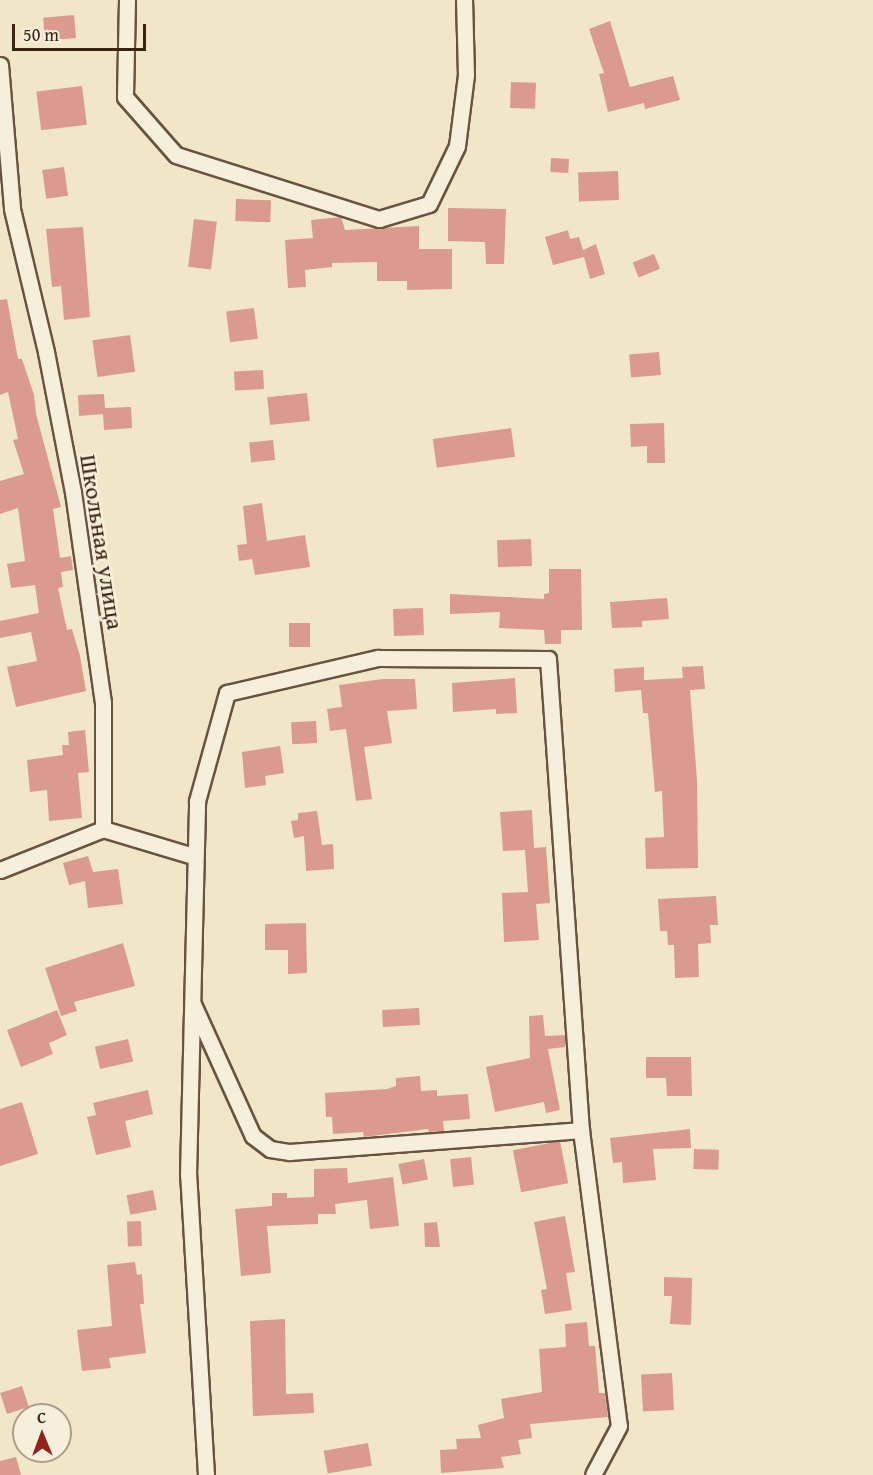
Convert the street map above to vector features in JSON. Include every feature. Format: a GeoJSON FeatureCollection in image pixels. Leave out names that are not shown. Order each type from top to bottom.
{"type":"FeatureCollection","features":[{"type":"Feature","properties":{"kind":"street"},"geometry":{"type":"LineString","coordinates":[[127,0],[125,98],[176,155],[379,219],[429,204],[457,146],[466,75],[464,0]]}},
{"type":"Feature","properties":{"kind":"street","name":"Школьная улица"},"geometry":{"type":"LineString","coordinates":[[0,65],[4,158],[12,209],[46,352],[73,492],[103,702],[103,829]]}},
{"type":"Feature","properties":{"kind":"street"},"geometry":{"type":"LineString","coordinates":[[206,1475],[188,1175],[193,856],[197,801],[227,693],[378,658],[548,659],[581,1130],[619,1426],[593,1475]]}},
{"type":"Feature","properties":{"kind":"street"},"geometry":{"type":"LineString","coordinates":[[0,870],[103,829],[193,856]]}},
{"type":"Feature","properties":{"kind":"street"},"geometry":{"type":"LineString","coordinates":[[190,998],[253,1136],[270,1149],[290,1152],[581,1130]]}},
{"type":"Feature","properties":{"kind":"building"},"geometry":{"type":"Polygon","coordinates":[[[74,15],[76,38],[45,41],[43,18],[74,15]]]}},
{"type":"Feature","properties":{"kind":"building"},"geometry":{"type":"Polygon","coordinates":[[[610,21],[630,87],[673,76],[680,100],[645,109],[644,103],[608,112],[599,74],[604,73],[589,29],[610,21]]]}},
{"type":"Feature","properties":{"kind":"building"},"geometry":{"type":"Polygon","coordinates":[[[511,82],[536,83],[535,109],[510,108],[511,82]]]}},
{"type":"Feature","properties":{"kind":"building"},"geometry":{"type":"Polygon","coordinates":[[[82,86],[87,125],[41,130],[36,92],[82,86]]]}},
{"type":"Feature","properties":{"kind":"building"},"geometry":{"type":"Polygon","coordinates":[[[551,158],[569,159],[568,173],[550,172],[551,158]]]}},
{"type":"Feature","properties":{"kind":"building"},"geometry":{"type":"Polygon","coordinates":[[[64,167],[68,196],[46,199],[42,170],[64,167]]]}},
{"type":"Feature","properties":{"kind":"building"},"geometry":{"type":"Polygon","coordinates":[[[618,171],[619,200],[579,201],[578,172],[618,171]]]}},
{"type":"Feature","properties":{"kind":"building"},"geometry":{"type":"Polygon","coordinates":[[[236,199],[271,200],[270,222],[235,221],[236,199]]]}},
{"type":"Feature","properties":{"kind":"building"},"geometry":{"type":"Polygon","coordinates":[[[448,208],[506,209],[504,264],[486,264],[485,242],[448,241],[448,208]]]}},
{"type":"Feature","properties":{"kind":"building"},"geometry":{"type":"Polygon","coordinates":[[[341,217],[345,230],[419,226],[419,249],[452,249],[452,289],[407,290],[407,281],[377,281],[377,262],[332,263],[332,267],[305,270],[306,287],[288,288],[285,240],[313,238],[311,220],[341,217]]]}},
{"type":"Feature","properties":{"kind":"building"},"geometry":{"type":"Polygon","coordinates":[[[194,219],[217,222],[211,269],[188,267],[194,219]]]}},
{"type":"Feature","properties":{"kind":"building"},"geometry":{"type":"Polygon","coordinates":[[[83,227],[90,317],[64,320],[61,286],[52,287],[46,229],[83,227]]]}},
{"type":"Feature","properties":{"kind":"building"},"geometry":{"type":"Polygon","coordinates":[[[568,230],[570,239],[579,237],[583,250],[596,244],[605,274],[590,279],[584,257],[553,265],[545,237],[568,230]]]}},
{"type":"Feature","properties":{"kind":"building"},"geometry":{"type":"Polygon","coordinates":[[[654,254],[660,269],[639,277],[633,263],[654,254]]]}},
{"type":"Feature","properties":{"kind":"building"},"geometry":{"type":"Polygon","coordinates":[[[7,299],[18,359],[22,359],[34,395],[36,414],[61,507],[53,509],[60,558],[71,556],[73,570],[61,572],[63,587],[58,588],[67,630],[72,629],[80,656],[86,691],[16,707],[7,667],[37,661],[31,632],[0,638],[0,621],[39,613],[35,585],[11,588],[7,564],[25,561],[18,508],[0,514],[0,481],[24,474],[13,440],[18,439],[8,392],[0,395],[0,300],[7,299]]]}},
{"type":"Feature","properties":{"kind":"building"},"geometry":{"type":"Polygon","coordinates":[[[254,308],[258,339],[230,342],[226,311],[254,308]]]}},
{"type":"Feature","properties":{"kind":"building"},"geometry":{"type":"Polygon","coordinates":[[[130,335],[135,372],[98,377],[92,340],[130,335]]]}},
{"type":"Feature","properties":{"kind":"building"},"geometry":{"type":"Polygon","coordinates":[[[659,352],[661,375],[631,378],[629,355],[659,352]]]}},
{"type":"Feature","properties":{"kind":"building"},"geometry":{"type":"Polygon","coordinates":[[[263,370],[264,389],[235,390],[234,372],[263,370]]]}},
{"type":"Feature","properties":{"kind":"building"},"geometry":{"type":"Polygon","coordinates":[[[307,393],[310,421],[270,425],[267,397],[307,393]]]}},
{"type":"Feature","properties":{"kind":"building"},"geometry":{"type":"Polygon","coordinates":[[[104,394],[105,408],[131,407],[132,428],[104,430],[103,414],[79,416],[78,395],[104,394]]]}},
{"type":"Feature","properties":{"kind":"building"},"geometry":{"type":"Polygon","coordinates":[[[664,423],[665,463],[647,463],[647,446],[631,447],[630,424],[664,423]]]}},
{"type":"Feature","properties":{"kind":"building"},"geometry":{"type":"Polygon","coordinates":[[[511,428],[515,457],[437,468],[433,439],[511,428]]]}},
{"type":"Feature","properties":{"kind":"building"},"geometry":{"type":"Polygon","coordinates":[[[273,440],[275,460],[251,462],[249,443],[273,440]]]}},
{"type":"Feature","properties":{"kind":"building"},"geometry":{"type":"Polygon","coordinates":[[[262,503],[267,541],[305,535],[310,567],[255,575],[252,559],[239,561],[237,545],[247,544],[243,506],[262,503]]]}},
{"type":"Feature","properties":{"kind":"building"},"geometry":{"type":"Polygon","coordinates":[[[531,539],[532,566],[498,567],[497,540],[531,539]]]}},
{"type":"Feature","properties":{"kind":"building"},"geometry":{"type":"Polygon","coordinates":[[[549,569],[581,569],[582,630],[561,630],[561,644],[545,644],[544,630],[499,628],[500,612],[450,614],[450,594],[544,599],[544,594],[549,593],[549,569]]]}},
{"type":"Feature","properties":{"kind":"building"},"geometry":{"type":"Polygon","coordinates":[[[667,598],[669,619],[642,621],[642,627],[612,628],[610,602],[667,598]]]}},
{"type":"Feature","properties":{"kind":"building"},"geometry":{"type":"Polygon","coordinates":[[[423,608],[424,635],[394,636],[393,609],[423,608]]]}},
{"type":"Feature","properties":{"kind":"building"},"geometry":{"type":"Polygon","coordinates":[[[289,623],[310,623],[310,647],[289,647],[289,623]]]}},
{"type":"Feature","properties":{"kind":"building"},"geometry":{"type":"Polygon","coordinates":[[[703,666],[705,689],[690,690],[697,780],[698,868],[646,869],[645,838],[664,837],[662,791],[655,792],[648,713],[643,713],[641,690],[615,692],[614,669],[644,667],[644,680],[683,678],[682,667],[703,666]]]}},
{"type":"Feature","properties":{"kind":"building"},"geometry":{"type":"Polygon","coordinates":[[[515,678],[517,713],[496,714],[496,709],[453,712],[452,683],[515,678]]]}},
{"type":"Feature","properties":{"kind":"building"},"geometry":{"type":"Polygon","coordinates":[[[383,679],[415,679],[417,709],[387,711],[392,743],[364,747],[372,799],[356,801],[346,729],[330,731],[327,709],[342,707],[339,685],[383,679]]]}},
{"type":"Feature","properties":{"kind":"building"},"geometry":{"type":"Polygon","coordinates":[[[316,721],[317,743],[292,744],[291,722],[316,721]]]}},
{"type":"Feature","properties":{"kind":"building"},"geometry":{"type":"Polygon","coordinates":[[[85,730],[89,772],[78,773],[82,818],[49,821],[47,790],[30,792],[27,760],[63,755],[62,745],[69,745],[68,732],[85,730]]]}},
{"type":"Feature","properties":{"kind":"building"},"geometry":{"type":"Polygon","coordinates":[[[280,746],[284,773],[265,776],[266,785],[245,788],[242,752],[280,746]]]}},
{"type":"Feature","properties":{"kind":"building"},"geometry":{"type":"Polygon","coordinates":[[[532,810],[534,848],[546,847],[550,903],[536,904],[539,940],[504,942],[502,893],[528,892],[525,850],[503,851],[500,812],[532,810]]]}},
{"type":"Feature","properties":{"kind":"building"},"geometry":{"type":"Polygon","coordinates":[[[317,811],[322,845],[333,844],[334,869],[306,871],[304,836],[294,838],[291,821],[298,820],[298,813],[317,811]]]}},
{"type":"Feature","properties":{"kind":"building"},"geometry":{"type":"Polygon","coordinates":[[[88,856],[93,872],[118,869],[123,904],[88,908],[85,881],[69,885],[63,863],[88,856]]]}},
{"type":"Feature","properties":{"kind":"building"},"geometry":{"type":"Polygon","coordinates":[[[716,896],[718,925],[710,925],[711,943],[698,944],[699,977],[675,978],[674,945],[668,945],[667,931],[660,931],[658,899],[716,896]]]}},
{"type":"Feature","properties":{"kind":"building"},"geometry":{"type":"Polygon","coordinates":[[[306,923],[307,973],[288,974],[288,950],[265,950],[265,924],[306,923]]]}},
{"type":"Feature","properties":{"kind":"building"},"geometry":{"type":"Polygon","coordinates":[[[123,943],[135,986],[74,1002],[77,1011],[61,1016],[45,968],[123,943]]]}},
{"type":"Feature","properties":{"kind":"building"},"geometry":{"type":"Polygon","coordinates":[[[419,1008],[420,1025],[383,1027],[382,1010],[419,1008]]]}},
{"type":"Feature","properties":{"kind":"building"},"geometry":{"type":"Polygon","coordinates":[[[57,1010],[67,1035],[49,1043],[53,1054],[21,1067],[7,1030],[57,1010]]]}},
{"type":"Feature","properties":{"kind":"building"},"geometry":{"type":"Polygon","coordinates":[[[543,1015],[545,1036],[565,1035],[565,1047],[548,1049],[560,1110],[546,1113],[544,1102],[495,1112],[486,1067],[530,1058],[529,1016],[543,1015]]]}},
{"type":"Feature","properties":{"kind":"building"},"geometry":{"type":"Polygon","coordinates":[[[128,1039],[133,1061],[100,1069],[95,1047],[128,1039]]]}},
{"type":"Feature","properties":{"kind":"building"},"geometry":{"type":"Polygon","coordinates":[[[646,1057],[691,1057],[692,1096],[667,1096],[666,1078],[646,1078],[646,1057]]]}},
{"type":"Feature","properties":{"kind":"building"},"geometry":{"type":"Polygon","coordinates":[[[420,1076],[421,1091],[437,1090],[437,1096],[468,1094],[470,1119],[443,1121],[444,1131],[429,1132],[428,1129],[364,1137],[363,1132],[333,1134],[332,1117],[326,1117],[325,1093],[387,1089],[396,1086],[396,1078],[420,1076]]]}},
{"type":"Feature","properties":{"kind":"building"},"geometry":{"type":"Polygon","coordinates":[[[148,1090],[153,1114],[125,1121],[131,1147],[96,1155],[87,1117],[96,1115],[93,1103],[148,1090]]]}},
{"type":"Feature","properties":{"kind":"building"},"geometry":{"type":"Polygon","coordinates":[[[22,1102],[38,1154],[0,1166],[0,1109],[22,1102]]]}},
{"type":"Feature","properties":{"kind":"building"},"geometry":{"type":"Polygon","coordinates":[[[690,1129],[691,1148],[653,1149],[656,1180],[623,1183],[622,1162],[613,1163],[610,1138],[690,1129]]]}},
{"type":"Feature","properties":{"kind":"building"},"geometry":{"type":"Polygon","coordinates":[[[560,1141],[568,1183],[521,1192],[513,1150],[560,1141]]]}},
{"type":"Feature","properties":{"kind":"building"},"geometry":{"type":"Polygon","coordinates":[[[694,1149],[719,1150],[718,1170],[693,1169],[694,1149]]]}},
{"type":"Feature","properties":{"kind":"building"},"geometry":{"type":"Polygon","coordinates":[[[471,1157],[474,1185],[453,1187],[450,1159],[471,1157]]]}},
{"type":"Feature","properties":{"kind":"building"},"geometry":{"type":"Polygon","coordinates":[[[424,1159],[428,1180],[402,1185],[398,1164],[424,1159]]]}},
{"type":"Feature","properties":{"kind":"building"},"geometry":{"type":"Polygon","coordinates":[[[347,1168],[348,1183],[393,1177],[399,1226],[370,1229],[367,1200],[335,1204],[336,1214],[318,1214],[318,1224],[267,1226],[271,1273],[241,1276],[235,1209],[272,1206],[272,1193],[287,1193],[287,1198],[314,1197],[314,1169],[347,1168]]]}},
{"type":"Feature","properties":{"kind":"building"},"geometry":{"type":"Polygon","coordinates":[[[153,1190],[157,1210],[130,1215],[126,1195],[153,1190]]]}},
{"type":"Feature","properties":{"kind":"building"},"geometry":{"type":"Polygon","coordinates":[[[565,1216],[575,1272],[566,1273],[572,1310],[545,1314],[541,1290],[547,1289],[534,1222],[565,1216]]]}},
{"type":"Feature","properties":{"kind":"building"},"geometry":{"type":"Polygon","coordinates":[[[127,1221],[141,1221],[142,1246],[128,1246],[127,1221]]]}},
{"type":"Feature","properties":{"kind":"building"},"geometry":{"type":"Polygon","coordinates":[[[437,1222],[440,1247],[425,1247],[424,1223],[437,1222]]]}},
{"type":"Feature","properties":{"kind":"building"},"geometry":{"type":"Polygon","coordinates":[[[135,1262],[137,1275],[142,1274],[144,1304],[140,1304],[146,1353],[109,1358],[111,1368],[82,1371],[77,1330],[112,1326],[107,1265],[135,1262]]]}},
{"type":"Feature","properties":{"kind":"building"},"geometry":{"type":"Polygon","coordinates":[[[664,1277],[692,1278],[691,1325],[670,1324],[672,1296],[664,1296],[664,1277]]]}},
{"type":"Feature","properties":{"kind":"building"},"geometry":{"type":"Polygon","coordinates":[[[285,1319],[286,1394],[313,1393],[314,1413],[253,1416],[250,1321],[285,1319]]]}},
{"type":"Feature","properties":{"kind":"building"},"geometry":{"type":"Polygon","coordinates":[[[587,1322],[589,1346],[595,1346],[599,1393],[605,1393],[608,1417],[530,1424],[532,1438],[518,1440],[521,1454],[501,1457],[504,1468],[441,1473],[440,1450],[457,1449],[456,1439],[481,1438],[478,1425],[504,1418],[501,1399],[542,1392],[539,1349],[566,1347],[565,1324],[587,1322]]]}},
{"type":"Feature","properties":{"kind":"building"},"geometry":{"type":"Polygon","coordinates":[[[672,1373],[674,1410],[643,1412],[641,1375],[672,1373]]]}},
{"type":"Feature","properties":{"kind":"building"},"geometry":{"type":"Polygon","coordinates":[[[22,1386],[28,1403],[12,1403],[12,1412],[7,1414],[0,1393],[22,1386]]]}},
{"type":"Feature","properties":{"kind":"building"},"geometry":{"type":"Polygon","coordinates":[[[368,1443],[372,1466],[328,1473],[324,1451],[368,1443]]]}},
{"type":"Feature","properties":{"kind":"building"},"geometry":{"type":"Polygon","coordinates":[[[12,1458],[12,1463],[18,1463],[21,1475],[0,1475],[0,1461],[12,1458]]]}}]}
